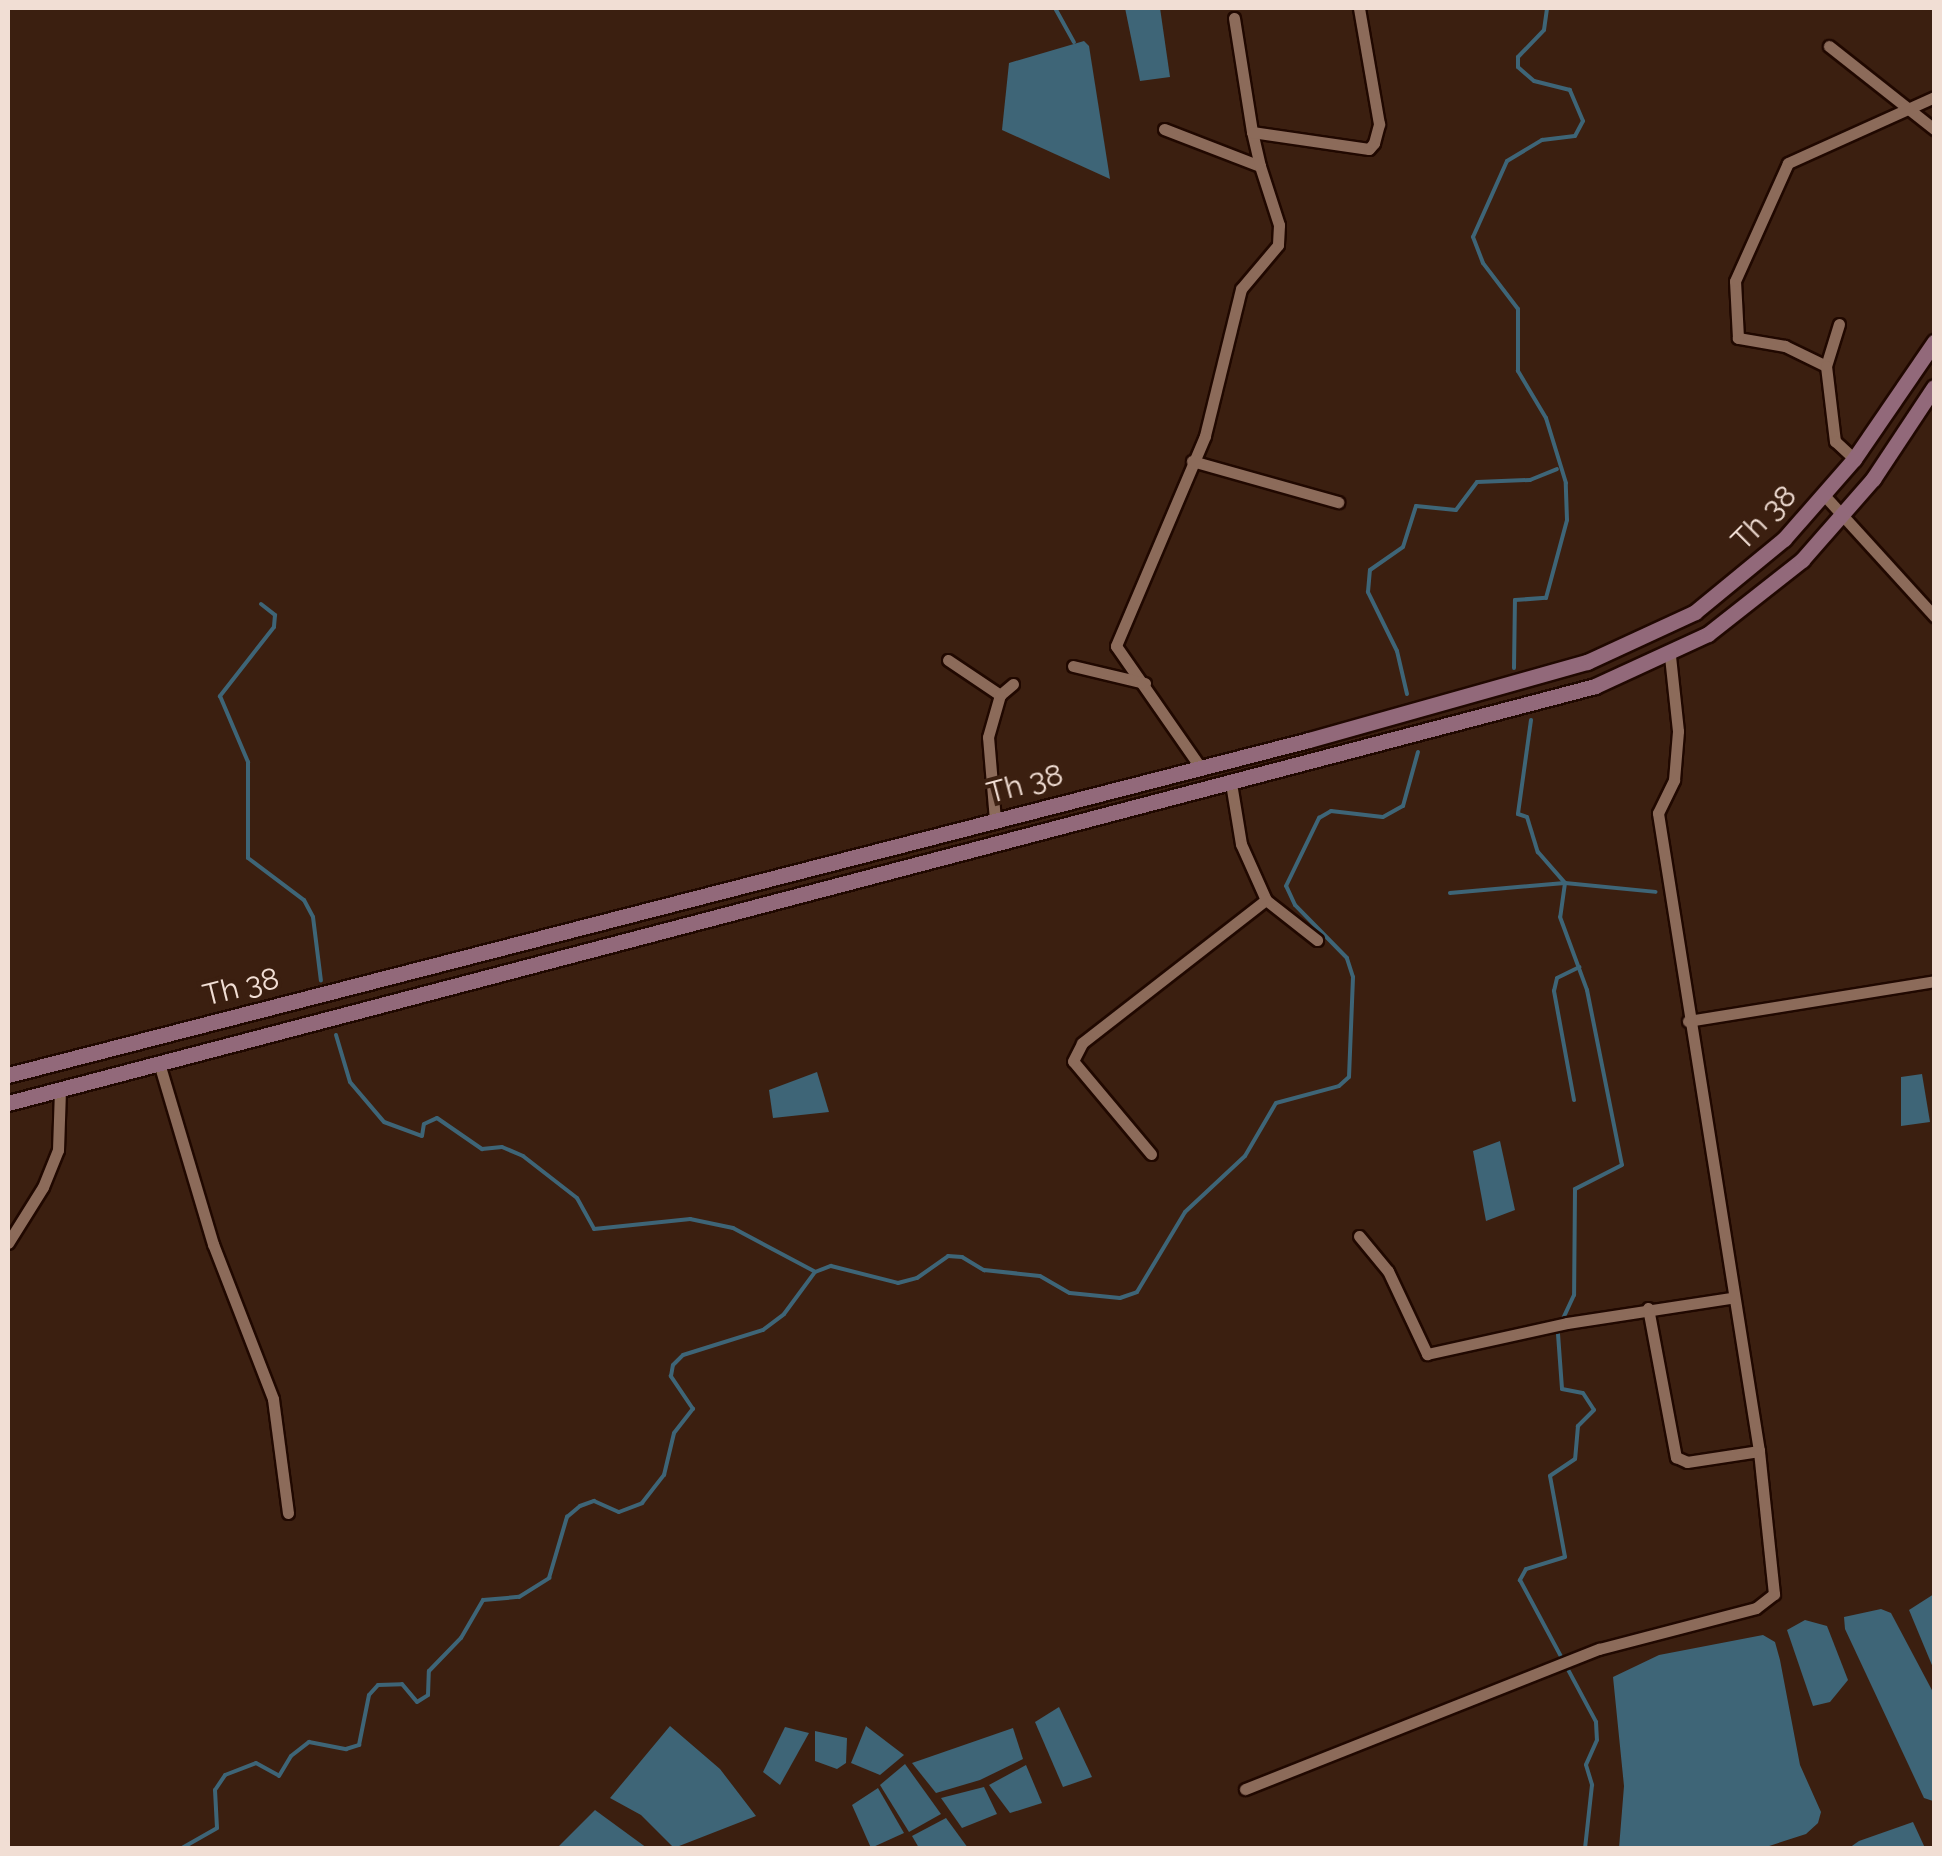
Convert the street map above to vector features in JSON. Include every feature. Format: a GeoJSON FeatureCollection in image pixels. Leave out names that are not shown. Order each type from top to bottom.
{"type":"FeatureCollection","features":[{"type":"Feature","properties":{"kind":"street"},"geometry":{"type":"LineString","coordinates":[[1252,132],[1368,150],[1378,124],[1359,8]]}},
{"type":"Feature","properties":{"kind":"street"},"geometry":{"type":"LineString","coordinates":[[1200,767],[1116,646],[1209,422],[1240,290],[1278,245],[1279,225],[1252,132],[1234,18]]}},
{"type":"Feature","properties":{"kind":"street"},"geometry":{"type":"LineString","coordinates":[[1829,46],[1934,129]]}},
{"type":"Feature","properties":{"kind":"street"},"geometry":{"type":"LineString","coordinates":[[1826,366],[1785,346],[1738,338],[1735,281],[1788,163],[1912,111],[1934,96]]}},
{"type":"Feature","properties":{"kind":"street"},"geometry":{"type":"LineString","coordinates":[[1164,129],[1260,166]]}},
{"type":"Feature","properties":{"kind":"street"},"geometry":{"type":"LineString","coordinates":[[1840,324],[1826,366],[1835,441],[1854,459]]}},
{"type":"Feature","properties":{"kind":"street","name":"Th 38"},"geometry":{"type":"LineString","coordinates":[[8,1075],[1309,740],[1525,682],[1655,634],[1740,580],[1824,495],[1854,459],[1934,342]]}},
{"type":"Feature","properties":{"kind":"street","name":"Th 38"},"geometry":{"type":"LineString","coordinates":[[8,1103],[1532,706],[1670,656],[1752,603],[1844,515],[1934,387]]}},
{"type":"Feature","properties":{"kind":"street"},"geometry":{"type":"LineString","coordinates":[[1192,461],[1338,502]]}},
{"type":"Feature","properties":{"kind":"street"},"geometry":{"type":"LineString","coordinates":[[1824,495],[1934,616]]}},
{"type":"Feature","properties":{"kind":"street"},"geometry":{"type":"LineString","coordinates":[[1246,1789],[1572,1660],[1767,1603],[1776,1582],[1759,1451],[1731,1298],[1658,813],[1674,780],[1678,731],[1670,656]]}},
{"type":"Feature","properties":{"kind":"street"},"geometry":{"type":"LineString","coordinates":[[948,660],[1000,695]]}},
{"type":"Feature","properties":{"kind":"street"},"geometry":{"type":"LineString","coordinates":[[1073,666],[1145,683]]}},
{"type":"Feature","properties":{"kind":"street"},"geometry":{"type":"LineString","coordinates":[[995,820],[988,737],[1000,695],[1013,684]]}},
{"type":"Feature","properties":{"kind":"street"},"geometry":{"type":"LineString","coordinates":[[1309,740],[1312,762]]}},
{"type":"Feature","properties":{"kind":"street"},"geometry":{"type":"LineString","coordinates":[[1230,783],[1241,844],[1266,900],[1317,940]]}},
{"type":"Feature","properties":{"kind":"street"},"geometry":{"type":"LineString","coordinates":[[1151,1154],[1073,1061],[1082,1043],[1266,900]]}},
{"type":"Feature","properties":{"kind":"street"},"geometry":{"type":"LineString","coordinates":[[548,938],[553,960]]}},
{"type":"Feature","properties":{"kind":"street"},"geometry":{"type":"LineString","coordinates":[[1688,1021],[1934,981]]}},
{"type":"Feature","properties":{"kind":"street"},"geometry":{"type":"LineString","coordinates":[[160,1063],[208,1229],[273,1400],[288,1513]]}},
{"type":"Feature","properties":{"kind":"street"},"geometry":{"type":"LineString","coordinates":[[8,1242],[43,1187],[58,1150],[60,1089]]}},
{"type":"Feature","properties":{"kind":"street"},"geometry":{"type":"LineString","coordinates":[[1360,1236],[1388,1270],[1427,1354],[1648,1308],[1731,1298]]}},
{"type":"Feature","properties":{"kind":"street"},"geometry":{"type":"LineString","coordinates":[[1648,1308],[1676,1457],[1687,1462],[1759,1451]]}},
{"type":"Feature","properties":{"kind":"water"},"geometry":{"type":"Polygon","coordinates":[[[1125,8],[1160,8],[1170,77],[1140,81],[1125,8]]]}},
{"type":"Feature","properties":{"kind":"water"},"geometry":{"type":"Polygon","coordinates":[[[1084,41],[1089,46],[1110,179],[1002,130],[1009,63],[1084,41]]]}},
{"type":"Feature","properties":{"kind":"water"},"geometry":{"type":"Polygon","coordinates":[[[817,1072],[829,1112],[773,1118],[769,1090],[817,1072]]]}},
{"type":"Feature","properties":{"kind":"water"},"geometry":{"type":"Polygon","coordinates":[[[1922,1074],[1930,1122],[1901,1126],[1901,1077],[1922,1074]]]}},
{"type":"Feature","properties":{"kind":"water"},"geometry":{"type":"Polygon","coordinates":[[[1500,1141],[1515,1210],[1486,1221],[1473,1151],[1500,1141]]]}},
{"type":"Feature","properties":{"kind":"water"},"geometry":{"type":"Polygon","coordinates":[[[1934,1594],[1934,1670],[1909,1610],[1934,1594]]]}},
{"type":"Feature","properties":{"kind":"water"},"geometry":{"type":"Polygon","coordinates":[[[1881,1609],[1891,1613],[1934,1694],[1933,1801],[1924,1798],[1845,1629],[1844,1617],[1881,1609]]]}},
{"type":"Feature","properties":{"kind":"water"},"geometry":{"type":"Polygon","coordinates":[[[1805,1620],[1827,1626],[1848,1680],[1830,1702],[1813,1706],[1787,1630],[1805,1620]]]}},
{"type":"Feature","properties":{"kind":"water"},"geometry":{"type":"Polygon","coordinates":[[[1763,1635],[1775,1642],[1800,1765],[1821,1812],[1818,1823],[1806,1834],[1763,1848],[1619,1848],[1624,1786],[1613,1677],[1659,1655],[1763,1635]]]}},
{"type":"Feature","properties":{"kind":"water"},"geometry":{"type":"Polygon","coordinates":[[[1059,1707],[1092,1777],[1063,1787],[1035,1722],[1059,1707]]]}},
{"type":"Feature","properties":{"kind":"water"},"geometry":{"type":"Polygon","coordinates":[[[670,1726],[720,1769],[756,1816],[674,1848],[641,1815],[610,1798],[670,1726]]]}},
{"type":"Feature","properties":{"kind":"water"},"geometry":{"type":"Polygon","coordinates":[[[866,1726],[904,1755],[880,1775],[851,1763],[866,1726]]]}},
{"type":"Feature","properties":{"kind":"water"},"geometry":{"type":"Polygon","coordinates":[[[785,1727],[809,1733],[780,1785],[763,1772],[785,1727]]]}},
{"type":"Feature","properties":{"kind":"water"},"geometry":{"type":"Polygon","coordinates":[[[1013,1728],[1023,1759],[980,1780],[936,1793],[912,1763],[1013,1728]]]}},
{"type":"Feature","properties":{"kind":"water"},"geometry":{"type":"Polygon","coordinates":[[[815,1731],[847,1738],[846,1763],[837,1769],[815,1761],[815,1731]]]}},
{"type":"Feature","properties":{"kind":"water"},"geometry":{"type":"Polygon","coordinates":[[[905,1764],[941,1814],[909,1832],[880,1785],[905,1764]]]}},
{"type":"Feature","properties":{"kind":"water"},"geometry":{"type":"Polygon","coordinates":[[[1026,1765],[1042,1803],[1010,1813],[989,1785],[1026,1765]]]}},
{"type":"Feature","properties":{"kind":"water"},"geometry":{"type":"Polygon","coordinates":[[[984,1787],[997,1814],[962,1828],[941,1798],[984,1787]]]}},
{"type":"Feature","properties":{"kind":"water"},"geometry":{"type":"Polygon","coordinates":[[[878,1788],[904,1833],[871,1848],[852,1805],[878,1788]]]}},
{"type":"Feature","properties":{"kind":"water"},"geometry":{"type":"Polygon","coordinates":[[[595,1810],[647,1848],[557,1848],[595,1810]]]}},
{"type":"Feature","properties":{"kind":"water"},"geometry":{"type":"Polygon","coordinates":[[[946,1818],[968,1848],[919,1848],[912,1836],[946,1818]]]}},
{"type":"Feature","properties":{"kind":"water"},"geometry":{"type":"Polygon","coordinates":[[[1913,1822],[1925,1848],[1849,1848],[1859,1841],[1913,1822]]]}},
{"type":"Feature","properties":{"kind":"waterway"},"geometry":{"type":"LineString","coordinates":[[1055,8],[1074,42]]}},
{"type":"Feature","properties":{"kind":"waterway"},"geometry":{"type":"LineString","coordinates":[[1514,668],[1515,600],[1546,598],[1567,520],[1566,483],[1546,418],[1518,371],[1518,309],[1483,263],[1473,237],[1507,161],[1542,140],[1575,136],[1583,121],[1570,90],[1534,81],[1518,67],[1518,57],[1544,30],[1547,8]]}},
{"type":"Feature","properties":{"kind":"waterway"},"geometry":{"type":"LineString","coordinates":[[1407,694],[1397,651],[1368,592],[1370,570],[1403,547],[1416,506],[1456,510],[1477,482],[1530,480],[1557,469]]}},
{"type":"Feature","properties":{"kind":"waterway"},"geometry":{"type":"LineString","coordinates":[[261,604],[275,615],[274,627],[220,696],[248,762],[248,858],[304,900],[313,917],[321,981]]}},
{"type":"Feature","properties":{"kind":"waterway"},"geometry":{"type":"LineString","coordinates":[[1531,720],[1518,814],[1527,817],[1538,852],[1565,883],[1560,917],[1587,990],[1622,1165],[1575,1189],[1574,1295],[1563,1319]]}},
{"type":"Feature","properties":{"kind":"waterway"},"geometry":{"type":"LineString","coordinates":[[182,1848],[217,1828],[215,1790],[225,1775],[256,1763],[279,1776],[291,1756],[309,1742],[346,1749],[359,1745],[369,1695],[378,1685],[402,1684],[417,1702],[428,1695],[429,1671],[461,1638],[483,1600],[519,1597],[549,1578],[567,1517],[580,1506],[594,1501],[619,1512],[642,1503],[664,1475],[674,1433],[693,1409],[671,1376],[673,1365],[683,1355],[763,1330],[784,1314],[815,1272],[831,1266],[898,1283],[917,1278],[948,1256],[962,1257],[984,1270],[1040,1276],[1070,1293],[1120,1298],[1137,1292],[1185,1212],[1245,1156],[1276,1103],[1339,1086],[1349,1077],[1353,977],[1347,958],[1295,905],[1286,886],[1319,818],[1331,811],[1383,817],[1403,806],[1418,752]]}},
{"type":"Feature","properties":{"kind":"waterway"},"geometry":{"type":"LineString","coordinates":[[1450,893],[1565,883],[1656,892]]}},
{"type":"Feature","properties":{"kind":"waterway"},"geometry":{"type":"LineString","coordinates":[[1574,1100],[1554,991],[1557,978],[1580,967]]}},
{"type":"Feature","properties":{"kind":"waterway"},"geometry":{"type":"LineString","coordinates":[[336,1035],[350,1082],[384,1122],[422,1136],[424,1124],[437,1118],[482,1149],[502,1147],[523,1156],[577,1198],[594,1229],[690,1219],[733,1228],[814,1271]]}},
{"type":"Feature","properties":{"kind":"waterway"},"geometry":{"type":"LineString","coordinates":[[1558,1334],[1562,1389],[1583,1393],[1594,1410],[1578,1426],[1575,1459],[1550,1476],[1565,1557],[1526,1569],[1520,1580],[1596,1722],[1597,1740],[1586,1765],[1592,1785],[1585,1848]]}}]}
